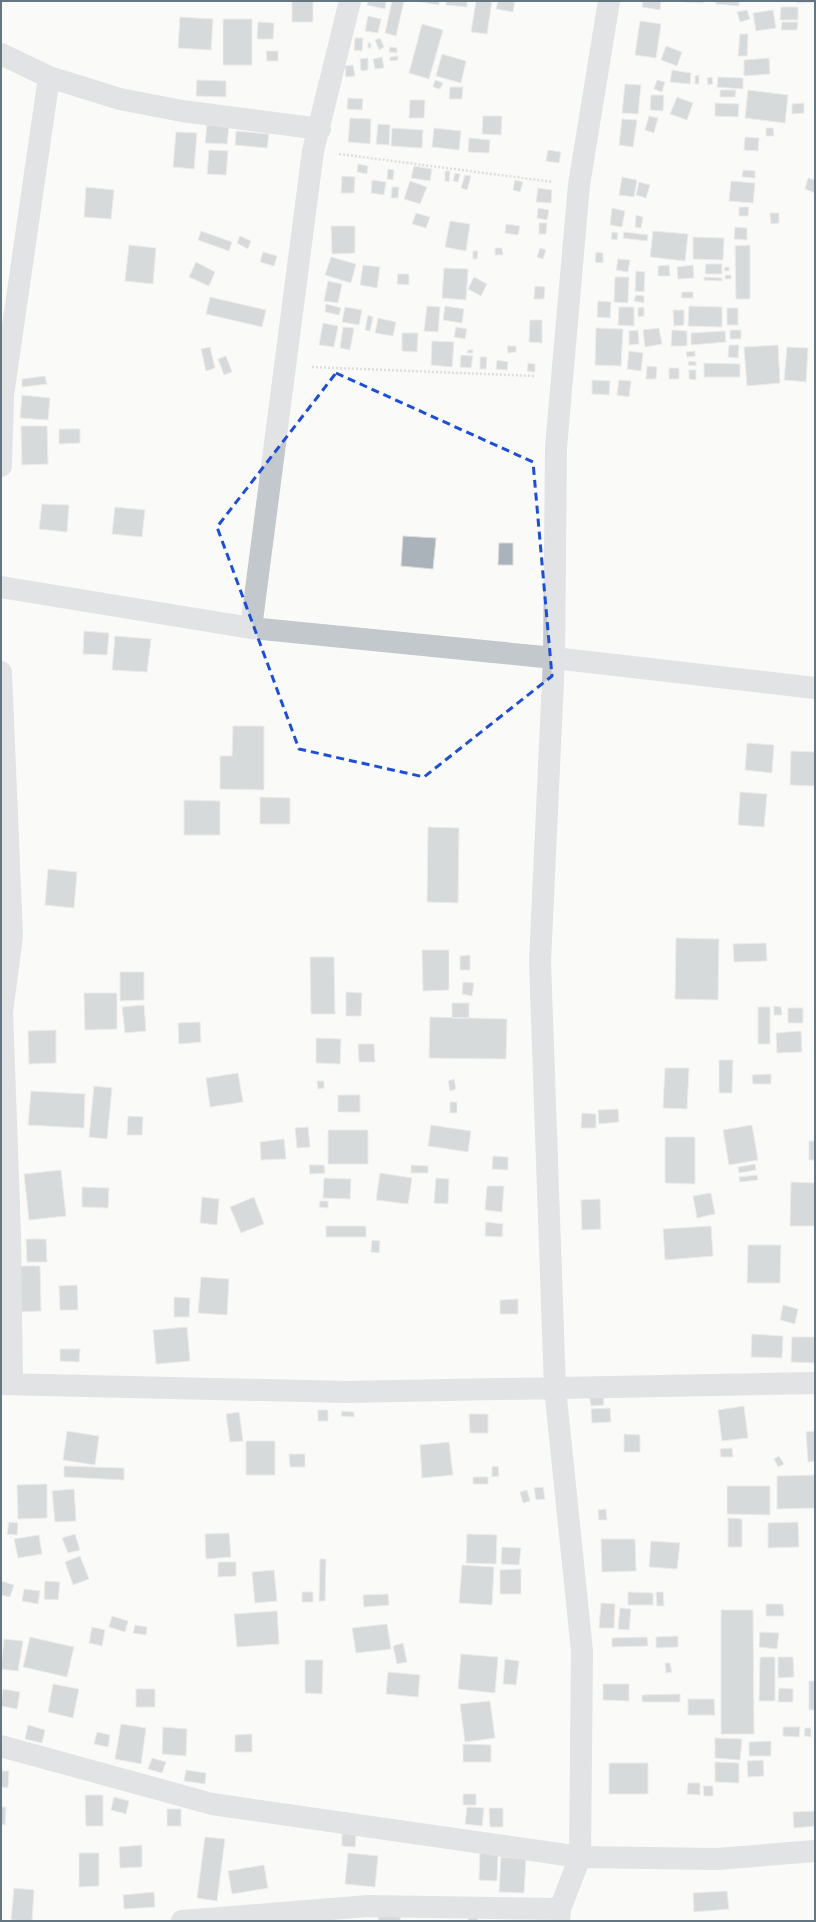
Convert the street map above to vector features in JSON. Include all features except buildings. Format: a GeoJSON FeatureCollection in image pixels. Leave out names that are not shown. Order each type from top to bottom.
{"type":"FeatureCollection","features":[{"type":"Feature","properties":{"kind":"street"},"geometry":{"type":"LineString","coordinates":[[251,628],[313,151],[320,129],[350,1]]}},
{"type":"Feature","properties":{"kind":"street"},"geometry":{"type":"LineString","coordinates":[[182,1921],[368,1906],[559,1915],[580,1857],[582,1651],[555,1388],[540,962],[554,658],[556,447],[579,185],[609,1]]}},
{"type":"Feature","properties":{"kind":"street"},"geometry":{"type":"LineString","coordinates":[[1,54],[49,77],[120,98],[182,111],[320,129]]}},
{"type":"Feature","properties":{"kind":"street"},"geometry":{"type":"LineString","coordinates":[[1,466],[2,394],[49,77]]}},
{"type":"Feature","properties":{"kind":"street"},"geometry":{"type":"LineString","coordinates":[[1,587],[251,628],[554,658],[815,688]]}},
{"type":"Feature","properties":{"kind":"street"},"geometry":{"type":"LineString","coordinates":[[1,672],[12,936],[2,1012],[10,1234],[7,1384],[346,1392],[815,1383]]}},
{"type":"Feature","properties":{"kind":"street"},"geometry":{"type":"LineString","coordinates":[[1,1746],[212,1804],[580,1857],[717,1859],[815,1851]]}},
{"type":"Feature","properties":{"kind":"path"},"geometry":{"type":"LineString","coordinates":[[313,151],[579,185]]}},
{"type":"Feature","properties":{"kind":"path"},"geometry":{"type":"LineString","coordinates":[[285,366],[561,378]]}},
{"type":"Feature","properties":{"kind":"highlighted area"},"geometry":{"type":"Polygon","coordinates":[[[336,373],[533,462],[552,676],[424,777],[299,749],[217,527],[336,373]]]}}]}
